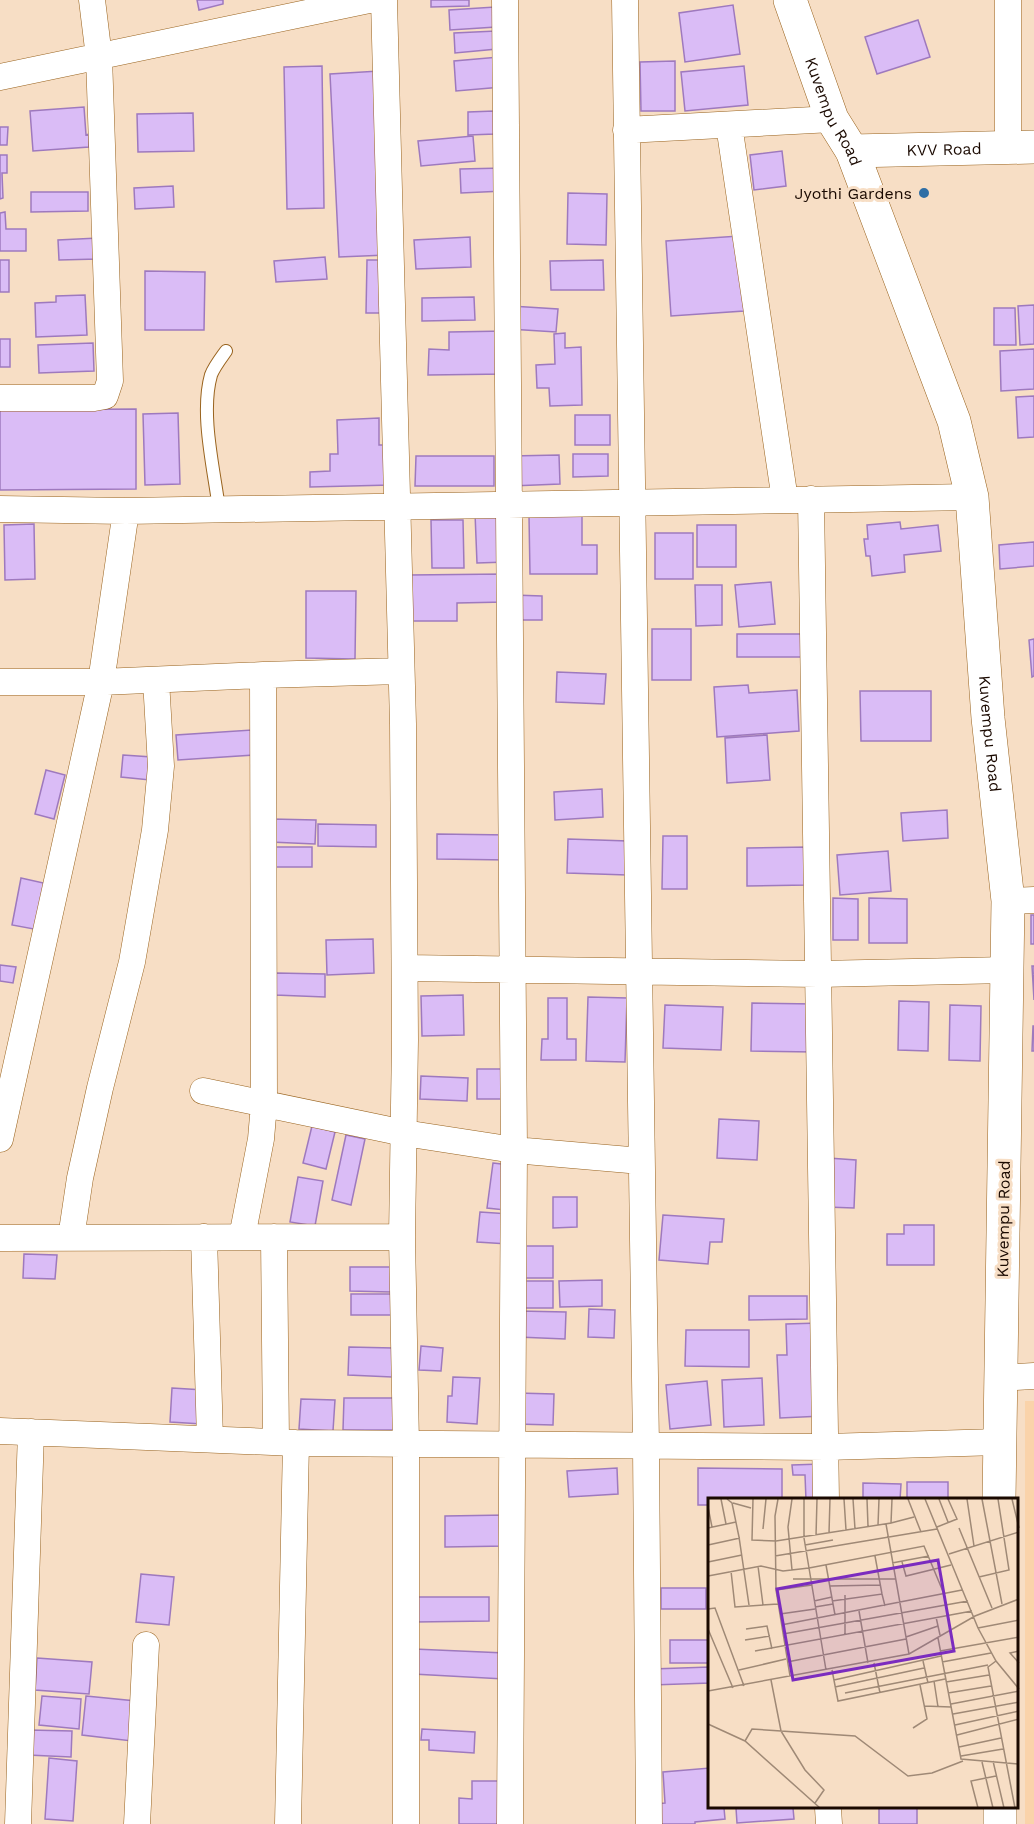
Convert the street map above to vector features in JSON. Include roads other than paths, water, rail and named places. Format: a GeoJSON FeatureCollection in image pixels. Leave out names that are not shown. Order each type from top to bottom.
{"type":"FeatureCollection","features":[{"type":"Feature","properties":{"kind":"main road","name":"Kuvempu Road"},"geometry":{"type":"LineString","coordinates":[[790,0],[832,119],[852,151],[954,421],[972,497],[988,718],[1021,901],[1008,970],[999,1498]]}},
{"type":"Feature","properties":{"kind":"main road","name":"KVV Road"},"geometry":{"type":"LineString","coordinates":[[852,151],[1021,148]]}},
{"type":"Feature","properties":{"kind":"street"},"geometry":{"type":"LineString","coordinates":[[0,398],[94,398],[105,396],[110,381],[99,57],[92,0]]}},
{"type":"Feature","properties":{"kind":"street"},"geometry":{"type":"LineString","coordinates":[[0,77],[369,0]]}},
{"type":"Feature","properties":{"kind":"street"},"geometry":{"type":"LineString","coordinates":[[384,0],[403,724],[405,968],[402,1236],[406,1444],[406,1824]]}},
{"type":"Feature","properties":{"kind":"street"},"geometry":{"type":"LineString","coordinates":[[505,0],[514,1150],[510,1824]]}},
{"type":"Feature","properties":{"kind":"street"},"geometry":{"type":"LineString","coordinates":[[625,0],[646,1446],[649,1824]]}},
{"type":"Feature","properties":{"kind":"street"},"geometry":{"type":"LineString","coordinates":[[1008,0],[1021,148]]}},
{"type":"Feature","properties":{"kind":"street"},"geometry":{"type":"LineString","coordinates":[[626,130],[832,119]]}},
{"type":"Feature","properties":{"kind":"street"},"geometry":{"type":"LineString","coordinates":[[729,125],[785,500]]}},
{"type":"Feature","properties":{"kind":"street"},"geometry":{"type":"LineString","coordinates":[[0,509],[126,511],[972,497]]}},
{"type":"Feature","properties":{"kind":"street"},"geometry":{"type":"LineString","coordinates":[[811,499],[826,1498]]}},
{"type":"Feature","properties":{"kind":"street"},"geometry":{"type":"LineString","coordinates":[[0,1139],[101,682],[126,511]]}},
{"type":"Feature","properties":{"kind":"street"},"geometry":{"type":"LineString","coordinates":[[0,682],[101,682],[400,671]]}},
{"type":"Feature","properties":{"kind":"street"},"geometry":{"type":"LineString","coordinates":[[242,1238],[261,1139],[264,1104],[263,675]]}},
{"type":"Feature","properties":{"kind":"street"},"geometry":{"type":"LineString","coordinates":[[70,1238],[80,1178],[100,1088],[132,962],[155,830],[162,766],[156,680]]}},
{"type":"Feature","properties":{"kind":"street"},"geometry":{"type":"LineString","coordinates":[[405,968],[818,974],[1008,970]]}},
{"type":"Feature","properties":{"kind":"street"},"geometry":{"type":"LineString","coordinates":[[203,1091],[404,1132],[514,1150],[641,1161]]}},
{"type":"Feature","properties":{"kind":"street"},"geometry":{"type":"LineString","coordinates":[[0,1238],[402,1236]]}},
{"type":"Feature","properties":{"kind":"street"},"geometry":{"type":"LineString","coordinates":[[204,1237],[210,1439]]}},
{"type":"Feature","properties":{"kind":"street"},"geometry":{"type":"LineString","coordinates":[[274,1237],[286,1443],[288,1824]]}},
{"type":"Feature","properties":{"kind":"street"},"geometry":{"type":"LineString","coordinates":[[1000,1378],[1034,1376]]}},
{"type":"Feature","properties":{"kind":"street"},"geometry":{"type":"LineString","coordinates":[[0,1431],[286,1443],[826,1447],[999,1442]]}},
{"type":"Feature","properties":{"kind":"street"},"geometry":{"type":"LineString","coordinates":[[18,1824],[31,1432]]}},
{"type":"Feature","properties":{"kind":"street"},"geometry":{"type":"LineString","coordinates":[[137,1824],[146,1644]]}},
{"type":"Feature","properties":{"kind":"street"},"geometry":{"type":"LineString","coordinates":[[828,1809],[829,1824]]}},
{"type":"Feature","properties":{"kind":"lane"},"geometry":{"type":"LineString","coordinates":[[219,509],[208,426],[208,394],[212,373],[226,351]]}},
{"type":"Feature","properties":{"kind":"place","name":"Jyothi Gardens"},"geometry":{"type":"Point","coordinates":[924,193]}}]}
